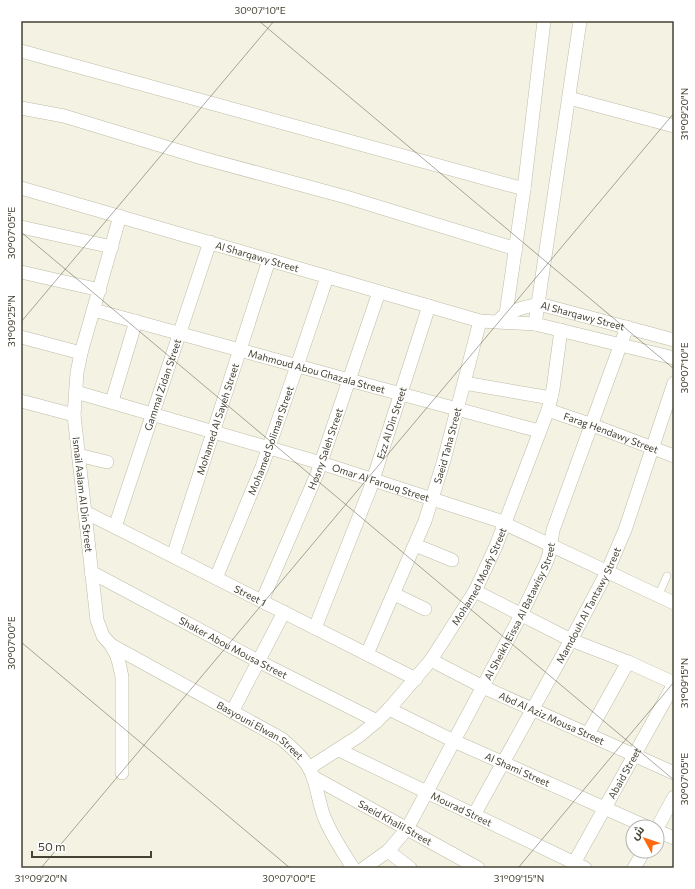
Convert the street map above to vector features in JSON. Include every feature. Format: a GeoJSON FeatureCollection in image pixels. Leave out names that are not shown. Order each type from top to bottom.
{"type":"FeatureCollection","features":[{"type":"Feature","properties":{"kind":"street"},"geometry":{"type":"LineString","coordinates":[[506,314],[524,189],[544,21]]}},
{"type":"Feature","properties":{"kind":"street"},"geometry":{"type":"LineString","coordinates":[[535,324],[580,21]]}},
{"type":"Feature","properties":{"kind":"street"},"geometry":{"type":"LineString","coordinates":[[21,51],[524,189]]}},
{"type":"Feature","properties":{"kind":"street"},"geometry":{"type":"LineString","coordinates":[[569,98],[674,126]]}},
{"type":"Feature","properties":{"kind":"street"},"geometry":{"type":"LineString","coordinates":[[21,108],[64,116],[202,158],[346,197],[516,249]]}},
{"type":"Feature","properties":{"kind":"street","name":"Al Sharqawy Street"},"geometry":{"type":"LineString","coordinates":[[21,188],[480,321],[535,324],[674,358]]}},
{"type":"Feature","properties":{"kind":"street","name":"Ismail Aalam Al Din Street"},"geometry":{"type":"LineString","coordinates":[[120,216],[81,353],[77,373],[74,415],[97,620],[103,636],[111,645],[119,663],[122,677],[122,773]]}},
{"type":"Feature","properties":{"kind":"street"},"geometry":{"type":"LineString","coordinates":[[21,227],[112,247]]}},
{"type":"Feature","properties":{"kind":"street","name":"Gammal Zidan Street"},"geometry":{"type":"LineString","coordinates":[[115,527],[210,242]]}},
{"type":"Feature","properties":{"kind":"street","name":"Mohamed Al Sayeh Street"},"geometry":{"type":"LineString","coordinates":[[172,556],[269,260]]}},
{"type":"Feature","properties":{"kind":"street"},"geometry":{"type":"LineString","coordinates":[[21,272],[100,290]]}},
{"type":"Feature","properties":{"kind":"street","name":"Mohamed Soliman Street"},"geometry":{"type":"LineString","coordinates":[[216,578],[255,486],[327,277]]}},
{"type":"Feature","properties":{"kind":"street","name":"Hosny Saleh Street"},"geometry":{"type":"LineString","coordinates":[[262,602],[321,462],[379,292]]}},
{"type":"Feature","properties":{"kind":"street","name":"Al Sharqawy Street"},"geometry":{"type":"LineString","coordinates":[[494,322],[506,314],[539,304],[674,340]]}},
{"type":"Feature","properties":{"kind":"street","name":"Ezz Al Din Street"},"geometry":{"type":"LineString","coordinates":[[315,628],[373,479],[429,306]]}},
{"type":"Feature","properties":{"kind":"street","name":"Mahmoud Abou Ghazala Street"},"geometry":{"type":"LineString","coordinates":[[94,310],[539,431]]}},
{"type":"Feature","properties":{"kind":"street"},"geometry":{"type":"LineString","coordinates":[[112,401],[136,321]]}},
{"type":"Feature","properties":{"kind":"street","name":"Saeid Taha Street"},"geometry":{"type":"LineString","coordinates":[[367,654],[425,521],[444,460],[480,321]]}},
{"type":"Feature","properties":{"kind":"street","name":"Al Sheikh Eissa Al Batawisy Street"},"geometry":{"type":"LineString","coordinates":[[364,868],[388,851],[408,829],[521,615],[546,563],[554,530],[628,327]]}},
{"type":"Feature","properties":{"kind":"street","name":"Mohamed Moafy Street"},"geometry":{"type":"LineString","coordinates":[[311,773],[359,736],[389,709],[431,660],[475,591],[505,523],[549,404],[561,330]]}},
{"type":"Feature","properties":{"kind":"street"},"geometry":{"type":"LineString","coordinates":[[21,337],[81,353]]}},
{"type":"Feature","properties":{"kind":"street","name":"Farag Hendawy Street"},"geometry":{"type":"LineString","coordinates":[[464,383],[549,404],[592,425],[674,456]]}},
{"type":"Feature","properties":{"kind":"street","name":"Mamdouh Al Tantawy Street"},"geometry":{"type":"LineString","coordinates":[[474,815],[533,710],[607,572],[625,530],[674,383]]}},
{"type":"Feature","properties":{"kind":"street","name":"Omar Al Farouq Street"},"geometry":{"type":"LineString","coordinates":[[76,392],[112,401],[321,462],[505,523],[674,603]]}},
{"type":"Feature","properties":{"kind":"street"},"geometry":{"type":"LineString","coordinates":[[21,401],[74,415]]}},
{"type":"Feature","properties":{"kind":"street"},"geometry":{"type":"LineString","coordinates":[[78,455],[107,462]]}},
{"type":"Feature","properties":{"kind":"street","name":"Street 1"},"geometry":{"type":"LineString","coordinates":[[85,512],[416,679]]}},
{"type":"Feature","properties":{"kind":"street"},"geometry":{"type":"LineString","coordinates":[[415,545],[452,560]]}},
{"type":"Feature","properties":{"kind":"street","name":"Shaker Abou Mousa Street"},"geometry":{"type":"LineString","coordinates":[[91,572],[258,661],[377,721]]}},
{"type":"Feature","properties":{"kind":"street"},"geometry":{"type":"LineString","coordinates":[[475,591],[571,640],[628,662],[674,684]]}},
{"type":"Feature","properties":{"kind":"street"},"geometry":{"type":"LineString","coordinates":[[394,594],[426,609]]}},
{"type":"Feature","properties":{"kind":"street"},"geometry":{"type":"LineString","coordinates":[[232,712],[284,612]]}},
{"type":"Feature","properties":{"kind":"street","name":"Basyouni Elwan Street"},"geometry":{"type":"LineString","coordinates":[[111,645],[282,739],[297,752],[311,773],[319,806],[352,868]]}},
{"type":"Feature","properties":{"kind":"street","name":"Abd Al Aziz Mousa Street"},"geometry":{"type":"LineString","coordinates":[[431,660],[483,687],[674,773]]}},
{"type":"Feature","properties":{"kind":"street"},"geometry":{"type":"LineString","coordinates":[[588,734],[628,662]]}},
{"type":"Feature","properties":{"kind":"street","name":"Abaid Street"},"geometry":{"type":"LineString","coordinates":[[579,865],[603,808],[635,755],[674,684]]}},
{"type":"Feature","properties":{"kind":"street","name":"Al Shami Street"},"geometry":{"type":"LineString","coordinates":[[389,709],[454,741],[628,819]]}},
{"type":"Feature","properties":{"kind":"street","name":"Mourad Street"},"geometry":{"type":"LineString","coordinates":[[339,750],[579,865]]}},
{"type":"Feature","properties":{"kind":"street","name":"Saeid Khalil Street"},"geometry":{"type":"LineString","coordinates":[[311,773],[478,868]]}},
{"type":"Feature","properties":{"kind":"street"},"geometry":{"type":"LineString","coordinates":[[662,819],[674,797]]}},
{"type":"Feature","properties":{"kind":"street"},"geometry":{"type":"LineString","coordinates":[[388,851],[410,868]]}},
{"type":"Feature","properties":{"kind":"street"},"geometry":{"type":"LineString","coordinates":[[634,868],[639,859]]}},
{"type":"Feature","properties":{"kind":"lane"},"geometry":{"type":"LineString","coordinates":[[658,596],[667,576]]}}]}
